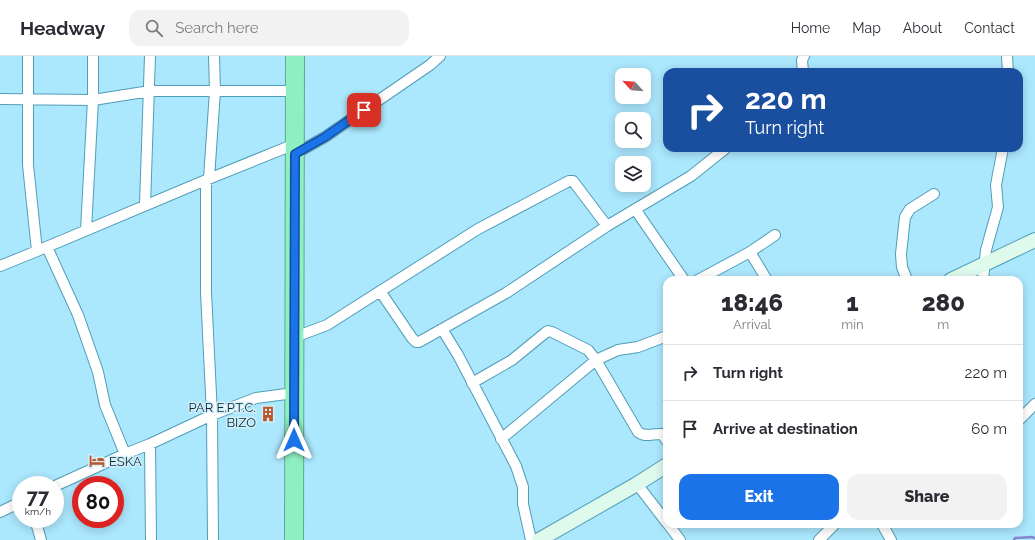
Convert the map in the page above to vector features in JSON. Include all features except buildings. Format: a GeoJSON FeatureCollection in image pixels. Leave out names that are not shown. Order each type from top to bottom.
{"type":"FeatureCollection","features":[{"type":"Feature","properties":{"kind":"highway"},"geometry":{"type":"LineString","coordinates":[[294,540],[295,56]]}},
{"type":"Feature","properties":{"kind":"street"},"geometry":{"type":"LineString","coordinates":[[28,56],[28,165],[37,251]]}},
{"type":"Feature","properties":{"kind":"street"},"geometry":{"type":"LineString","coordinates":[[86,230],[93,100],[93,56]]}},
{"type":"Feature","properties":{"kind":"street"},"geometry":{"type":"LineString","coordinates":[[146,205],[150,56]]}},
{"type":"Feature","properties":{"kind":"street"},"geometry":{"type":"LineString","coordinates":[[213,540],[212,415],[206,292],[207,179],[216,91],[214,56]]}},
{"type":"Feature","properties":{"kind":"street"},"geometry":{"type":"LineString","coordinates":[[0,266],[207,179],[295,149],[325,137],[430,65],[440,56]]}},
{"type":"Feature","properties":{"kind":"street"},"geometry":{"type":"LineString","coordinates":[[803,68],[802,60],[804,56]]}},
{"type":"Feature","properties":{"kind":"street"},"geometry":{"type":"LineString","coordinates":[[1007,56],[1008,68]]}},
{"type":"Feature","properties":{"kind":"street"},"geometry":{"type":"LineString","coordinates":[[0,99],[93,100],[150,91],[296,91]]}},
{"type":"Feature","properties":{"kind":"street"},"geometry":{"type":"LineString","coordinates":[[380,291],[416,342],[419,342],[506,293],[607,226],[691,176],[721,152]]}},
{"type":"Feature","properties":{"kind":"street"},"geometry":{"type":"LineString","coordinates":[[983,276],[986,250],[998,207],[996,185],[1002,152]]}},
{"type":"Feature","properties":{"kind":"street"},"geometry":{"type":"LineString","coordinates":[[295,337],[327,325],[478,229],[571,180],[607,226]]}},
{"type":"Feature","properties":{"kind":"street"},"geometry":{"type":"LineString","coordinates":[[905,276],[902,267],[901,254],[905,217],[910,209],[934,194]]}},
{"type":"Feature","properties":{"kind":"street"},"geometry":{"type":"LineString","coordinates":[[635,209],[681,276]]}},
{"type":"Feature","properties":{"kind":"street"},"geometry":{"type":"LineString","coordinates":[[705,276],[750,252],[775,235]]}},
{"type":"Feature","properties":{"kind":"street"},"geometry":{"type":"LineString","coordinates":[[959,276],[1035,240]]}},
{"type":"Feature","properties":{"kind":"street"},"geometry":{"type":"LineString","coordinates":[[48,247],[84,329],[98,372],[105,405],[125,454]]}},
{"type":"Feature","properties":{"kind":"street"},"geometry":{"type":"LineString","coordinates":[[750,252],[765,276]]}},
{"type":"Feature","properties":{"kind":"street"},"geometry":{"type":"LineString","coordinates":[[442,329],[458,356],[516,466],[523,487],[523,504],[531,540]]}},
{"type":"Feature","properties":{"kind":"street"},"geometry":{"type":"LineString","coordinates":[[472,383],[512,360],[548,332],[588,350],[596,360],[640,434],[645,436],[657,434],[663,435]]}},
{"type":"Feature","properties":{"kind":"street"},"geometry":{"type":"LineString","coordinates":[[501,439],[596,360],[618,350],[638,347],[663,338]]}},
{"type":"Feature","properties":{"kind":"street"},"geometry":{"type":"LineString","coordinates":[[64,482],[212,415],[256,398],[294,393]]}},
{"type":"Feature","properties":{"kind":"street"},"geometry":{"type":"LineString","coordinates":[[1023,416],[1035,404]]}},
{"type":"Feature","properties":{"kind":"street"},"geometry":{"type":"LineString","coordinates":[[150,444],[152,540]]}},
{"type":"Feature","properties":{"kind":"street"},"geometry":{"type":"LineString","coordinates":[[539,540],[663,468]]}},
{"type":"Feature","properties":{"kind":"street"},"geometry":{"type":"LineString","coordinates":[[637,484],[663,518]]}},
{"type":"Feature","properties":{"kind":"street"},"geometry":{"type":"LineString","coordinates":[[0,512],[12,506]]}},
{"type":"Feature","properties":{"kind":"street"},"geometry":{"type":"LineString","coordinates":[[38,528],[41,540]]}},
{"type":"Feature","properties":{"kind":"street"},"geometry":{"type":"LineString","coordinates":[[671,528],[680,540]]}},
{"type":"Feature","properties":{"kind":"street"},"geometry":{"type":"LineString","coordinates":[[819,540],[831,528]]}},
{"type":"Feature","properties":{"kind":"street"},"geometry":{"type":"LineString","coordinates":[[884,528],[891,540]]}},
{"type":"Feature","properties":{"kind":"waterway"},"geometry":{"type":"LineString","coordinates":[[1014,540],[1015,538],[1035,538]]}},
{"type":"Feature","properties":{"kind":"place","name":"PAR E.P.T.C. BIZO"},"geometry":{"type":"Point","coordinates":[268,414]}},
{"type":"Feature","properties":{"kind":"place","name":"ESKA"},"geometry":{"type":"Point","coordinates":[97,461]}},
{"type":"Feature","properties":{"kind":"route"},"geometry":{"type":"LineString","coordinates":[[294,440],[295,154],[325,137],[364,110]]}}]}
